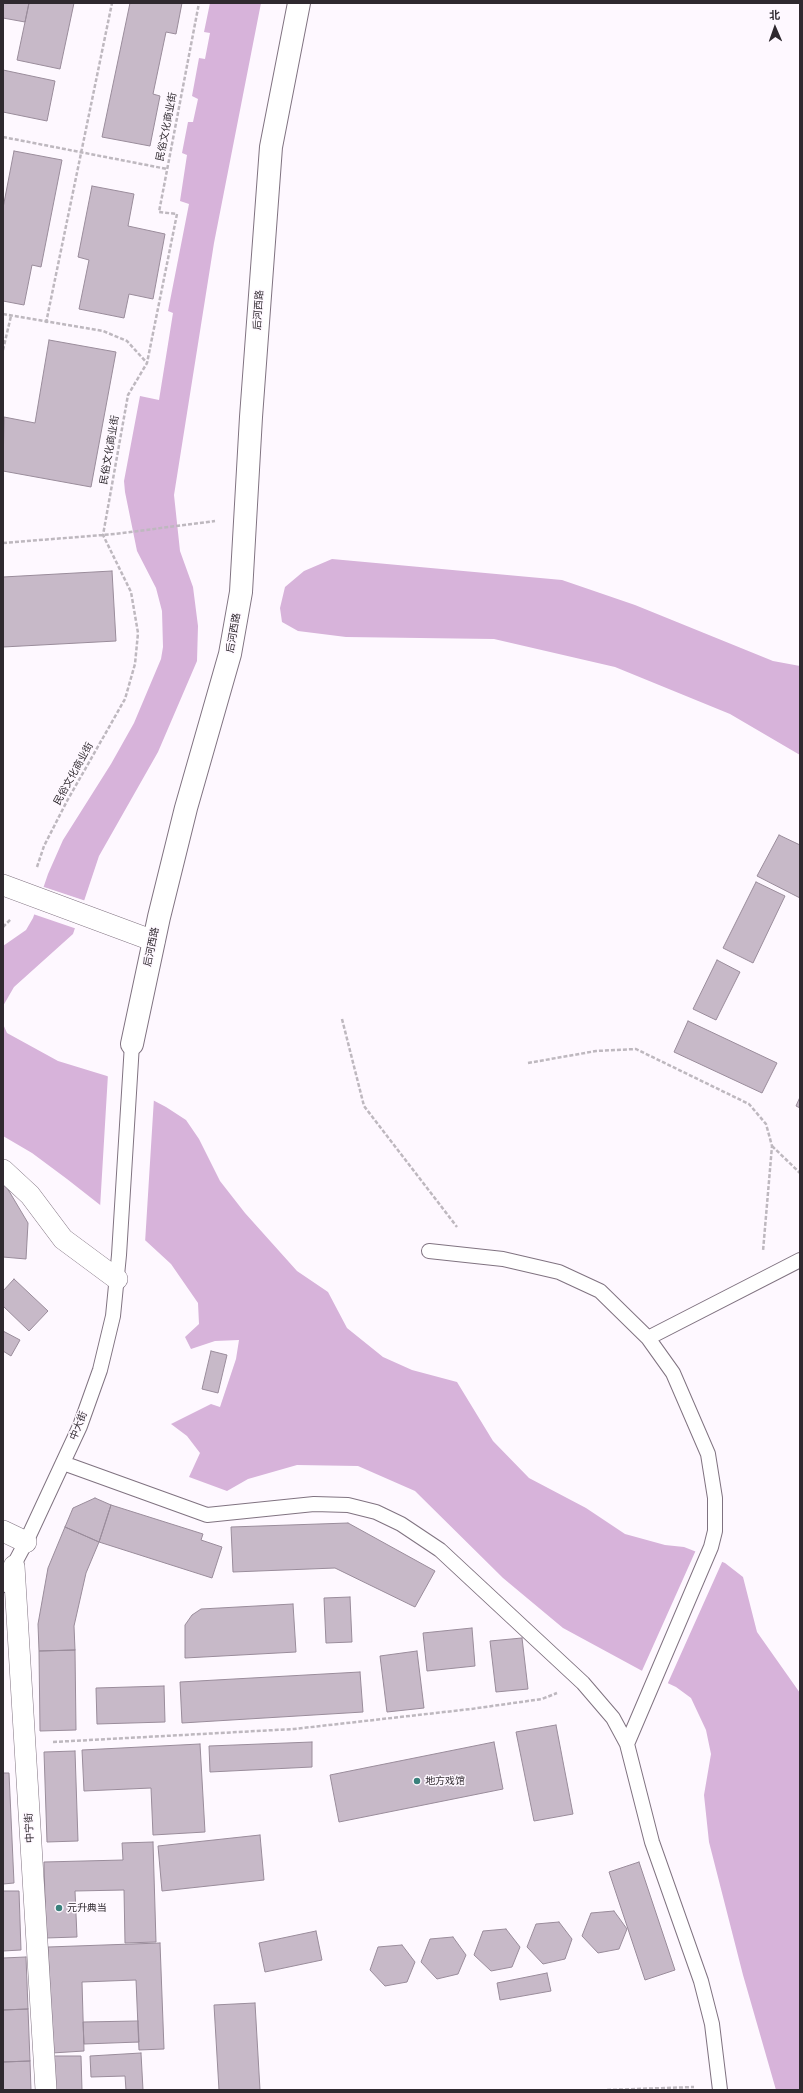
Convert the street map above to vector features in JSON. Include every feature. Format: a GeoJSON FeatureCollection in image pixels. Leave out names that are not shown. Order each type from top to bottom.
{"type":"FeatureCollection","features":[{"type":"Feature","properties":{"kind":"street","name":"后河西路"},"geometry":{"type":"LineString","coordinates":[[132,1044],[154,941],[186,808],[230,654],[241,592],[251,417],[272,147],[300,3]]}},
{"type":"Feature","properties":{"kind":"street"},"geometry":{"type":"LineString","coordinates":[[3,885],[154,941]]}},
{"type":"Feature","properties":{"kind":"street"},"geometry":{"type":"LineString","coordinates":[[3,1170],[30,1195],[63,1239],[117,1279]]}},
{"type":"Feature","properties":{"kind":"street"},"geometry":{"type":"LineString","coordinates":[[3,1531],[26,1542]]}},
{"type":"Feature","properties":{"kind":"street","name":"中宁街"},"geometry":{"type":"LineString","coordinates":[[14,1566],[46,2090]]}},
{"type":"Feature","properties":{"kind":"lane","name":"后河西路"},"geometry":{"type":"LineString","coordinates":[[119,1254],[132,1044]]}},
{"type":"Feature","properties":{"kind":"lane"},"geometry":{"type":"LineString","coordinates":[[428,1251],[503,1259],[559,1272],[600,1291],[648,1338],[673,1373],[708,1454],[715,1498],[715,1532],[711,1547],[652,1682],[627,1744]]}},
{"type":"Feature","properties":{"kind":"lane","name":"中大街"},"geometry":{"type":"LineString","coordinates":[[3,1585],[26,1542],[80,1426],[100,1370],[113,1316],[119,1254]]}},
{"type":"Feature","properties":{"kind":"lane"},"geometry":{"type":"LineString","coordinates":[[648,1338],[800,1260]]}},
{"type":"Feature","properties":{"kind":"lane"},"geometry":{"type":"LineString","coordinates":[[63,1463],[207,1515],[314,1504],[348,1505],[376,1512],[401,1524],[440,1550],[582,1683],[613,1718],[627,1744],[652,1842],[702,1981],[712,2024],[720,2088]]}},
{"type":"Feature","properties":{"kind":"path"},"geometry":{"type":"LineString","coordinates":[[46,323],[112,3]]}},
{"type":"Feature","properties":{"kind":"path","name":"民俗文化商业街"},"geometry":{"type":"LineString","coordinates":[[29,894],[44,846],[125,699],[136,664],[138,633],[131,592],[104,535],[128,395],[147,363],[177,214],[160,212],[166,169],[199,3]]}},
{"type":"Feature","properties":{"kind":"path"},"geometry":{"type":"LineString","coordinates":[[3,137],[166,169]]}},
{"type":"Feature","properties":{"kind":"path"},"geometry":{"type":"LineString","coordinates":[[3,314],[46,323],[103,331],[127,340],[147,363]]}},
{"type":"Feature","properties":{"kind":"path"},"geometry":{"type":"LineString","coordinates":[[3,350],[11,316]]}},
{"type":"Feature","properties":{"kind":"path"},"geometry":{"type":"LineString","coordinates":[[3,543],[104,535],[245,517]]}},
{"type":"Feature","properties":{"kind":"path"},"geometry":{"type":"LineString","coordinates":[[342,1019],[364,1106],[479,1256]]}},
{"type":"Feature","properties":{"kind":"path"},"geometry":{"type":"LineString","coordinates":[[528,1063],[596,1051],[636,1049],[749,1104],[766,1124],[772,1146],[760,1280]]}},
{"type":"Feature","properties":{"kind":"path"},"geometry":{"type":"LineString","coordinates":[[772,1146],[800,1173]]}},
{"type":"Feature","properties":{"kind":"path"},"geometry":{"type":"LineString","coordinates":[[25,1744],[302,1728],[542,1700],[582,1683]]}},
{"type":"Feature","properties":{"kind":"path"},"geometry":{"type":"LineString","coordinates":[[607,2090],[720,2088]]}},
{"type":"Feature","properties":{"kind":"shaded area"},"geometry":{"type":"Polygon","coordinates":[[[210,3],[261,3],[214,243],[174,495],[180,551],[193,587],[198,626],[197,661],[158,752],[99,856],[73,934],[14,987],[3,1006],[3,946],[26,930],[33,918],[48,874],[63,840],[111,764],[134,723],[161,659],[163,647],[162,611],[156,588],[137,551],[124,481],[140,396],[159,400],[173,313],[168,311],[189,204],[180,201],[187,155],[182,153],[188,122],[193,122],[198,99],[192,96],[199,58],[205,59],[210,33],[204,32],[210,3]]]}},
{"type":"Feature","properties":{"kind":"shaded area"},"geometry":{"type":"Polygon","coordinates":[[[332,559],[562,580],[635,605],[773,661],[800,666],[800,755],[730,714],[615,667],[494,639],[346,637],[298,631],[282,622],[280,608],[285,587],[304,571],[332,559]]]}},
{"type":"Feature","properties":{"kind":"shaded area"},"geometry":{"type":"Polygon","coordinates":[[[3,1024],[7,1033],[58,1061],[107,1076],[166,1107],[186,1120],[199,1139],[220,1181],[245,1213],[297,1271],[328,1292],[347,1328],[383,1357],[412,1370],[457,1382],[493,1441],[529,1478],[586,1508],[625,1534],[665,1545],[684,1547],[725,1563],[743,1577],[757,1632],[800,1693],[800,2090],[776,2090],[743,1975],[709,1842],[704,1795],[711,1754],[706,1730],[691,1698],[676,1687],[646,1673],[563,1628],[503,1578],[415,1491],[358,1466],[297,1465],[248,1479],[227,1491],[189,1477],[200,1453],[187,1436],[171,1424],[211,1404],[220,1407],[236,1359],[239,1340],[215,1341],[191,1349],[185,1337],[199,1324],[198,1303],[171,1264],[146,1241],[67,1179],[32,1153],[3,1136],[3,1024]]]}},
{"type":"Feature","properties":{"kind":"pier"},"geometry":{"type":"Polygon","coordinates":[[[41,886],[86,901],[77,929],[33,914],[41,886]]]}},
{"type":"Feature","properties":{"kind":"pier"},"geometry":{"type":"Polygon","coordinates":[[[108,1074],[154,1098],[145,1243],[100,1208],[108,1074]]]}},
{"type":"Feature","properties":{"kind":"pier"},"geometry":{"type":"Polygon","coordinates":[[[696,1550],[723,1560],[667,1685],[641,1673],[696,1550]]]}},
{"type":"Feature","properties":{"kind":"building"},"geometry":{"type":"Polygon","coordinates":[[[3,3],[29,3],[25,22],[3,18],[3,3]]]}},
{"type":"Feature","properties":{"kind":"building"},"geometry":{"type":"Polygon","coordinates":[[[29,3],[74,3],[60,69],[17,60],[29,3]]]}},
{"type":"Feature","properties":{"kind":"building"},"geometry":{"type":"Polygon","coordinates":[[[130,3],[182,3],[176,34],[166,32],[153,94],[160,96],[150,146],[102,137],[130,3]]]}},
{"type":"Feature","properties":{"kind":"building"},"geometry":{"type":"Polygon","coordinates":[[[3,70],[55,81],[47,121],[3,112],[3,70]]]}},
{"type":"Feature","properties":{"kind":"building"},"geometry":{"type":"Polygon","coordinates":[[[14,151],[62,160],[41,267],[32,265],[24,305],[3,301],[3,208],[14,151]]]}},
{"type":"Feature","properties":{"kind":"building"},"geometry":{"type":"Polygon","coordinates":[[[92,186],[134,194],[128,226],[165,234],[153,299],[129,294],[124,318],[79,309],[89,260],[78,257],[92,186]]]}},
{"type":"Feature","properties":{"kind":"building"},"geometry":{"type":"Polygon","coordinates":[[[49,340],[116,352],[91,487],[3,471],[4,417],[35,423],[49,340]]]}},
{"type":"Feature","properties":{"kind":"building"},"geometry":{"type":"Polygon","coordinates":[[[112,571],[116,641],[3,647],[3,577],[112,571]]]}},
{"type":"Feature","properties":{"kind":"building"},"geometry":{"type":"Polygon","coordinates":[[[779,835],[800,845],[800,898],[757,876],[779,835]]]}},
{"type":"Feature","properties":{"kind":"building"},"geometry":{"type":"Polygon","coordinates":[[[756,882],[785,896],[753,963],[723,948],[756,882]]]}},
{"type":"Feature","properties":{"kind":"building"},"geometry":{"type":"Polygon","coordinates":[[[717,960],[740,972],[716,1020],[693,1009],[717,960]]]}},
{"type":"Feature","properties":{"kind":"building"},"geometry":{"type":"Polygon","coordinates":[[[688,1021],[777,1063],[762,1093],[674,1052],[688,1021]]]}},
{"type":"Feature","properties":{"kind":"building"},"geometry":{"type":"Polygon","coordinates":[[[800,1097],[800,1108],[796,1106],[800,1097]]]}},
{"type":"Feature","properties":{"kind":"building"},"geometry":{"type":"Polygon","coordinates":[[[3,1181],[28,1223],[26,1259],[3,1257],[3,1181]]]}},
{"type":"Feature","properties":{"kind":"building"},"geometry":{"type":"Polygon","coordinates":[[[14,1279],[48,1311],[29,1331],[3,1306],[3,1291],[14,1279]]]}},
{"type":"Feature","properties":{"kind":"building"},"geometry":{"type":"Polygon","coordinates":[[[3,1331],[20,1340],[11,1356],[3,1351],[3,1331]]]}},
{"type":"Feature","properties":{"kind":"building"},"geometry":{"type":"Polygon","coordinates":[[[211,1351],[227,1355],[218,1393],[202,1389],[211,1351]]]}},
{"type":"Feature","properties":{"kind":"building"},"geometry":{"type":"Polygon","coordinates":[[[95,1498],[111,1505],[99,1542],[65,1527],[73,1508],[95,1498]]]}},
{"type":"Feature","properties":{"kind":"building"},"geometry":{"type":"Polygon","coordinates":[[[111,1505],[203,1534],[201,1540],[222,1547],[212,1578],[99,1542],[111,1505]]]}},
{"type":"Feature","properties":{"kind":"building"},"geometry":{"type":"Polygon","coordinates":[[[348,1523],[435,1571],[415,1607],[335,1568],[233,1572],[231,1527],[348,1523]]]}},
{"type":"Feature","properties":{"kind":"building"},"geometry":{"type":"Polygon","coordinates":[[[65,1527],[99,1542],[86,1573],[74,1626],[75,1650],[39,1651],[38,1624],[48,1568],[65,1527]]]}},
{"type":"Feature","properties":{"kind":"building"},"geometry":{"type":"Polygon","coordinates":[[[350,1597],[352,1642],[326,1643],[324,1598],[350,1597]]]}},
{"type":"Feature","properties":{"kind":"building"},"geometry":{"type":"Polygon","coordinates":[[[293,1604],[296,1652],[185,1658],[185,1625],[192,1615],[201,1609],[293,1604]]]}},
{"type":"Feature","properties":{"kind":"building"},"geometry":{"type":"Polygon","coordinates":[[[472,1628],[475,1666],[427,1671],[423,1633],[472,1628]]]}},
{"type":"Feature","properties":{"kind":"building"},"geometry":{"type":"Polygon","coordinates":[[[522,1638],[528,1689],[496,1692],[490,1641],[522,1638]]]}},
{"type":"Feature","properties":{"kind":"building"},"geometry":{"type":"Polygon","coordinates":[[[75,1650],[76,1730],[40,1731],[39,1651],[75,1650]]]}},
{"type":"Feature","properties":{"kind":"building"},"geometry":{"type":"Polygon","coordinates":[[[417,1651],[424,1708],[387,1712],[380,1656],[417,1651]]]}},
{"type":"Feature","properties":{"kind":"building"},"geometry":{"type":"Polygon","coordinates":[[[360,1672],[363,1712],[182,1723],[180,1682],[360,1672]]]}},
{"type":"Feature","properties":{"kind":"building"},"geometry":{"type":"Polygon","coordinates":[[[164,1686],[165,1722],[97,1724],[96,1688],[164,1686]]]}},
{"type":"Feature","properties":{"kind":"building"},"geometry":{"type":"Polygon","coordinates":[[[556,1725],[573,1814],[534,1821],[516,1732],[556,1725]]]}},
{"type":"Feature","properties":{"kind":"building"},"geometry":{"type":"Polygon","coordinates":[[[312,1742],[312,1767],[210,1772],[209,1746],[312,1742]]]}},
{"type":"Feature","properties":{"kind":"building"},"geometry":{"type":"Polygon","coordinates":[[[494,1742],[503,1789],[339,1822],[330,1775],[494,1742]]]}},
{"type":"Feature","properties":{"kind":"building"},"geometry":{"type":"Polygon","coordinates":[[[200,1744],[205,1832],[153,1835],[151,1788],[84,1791],[82,1750],[200,1744]]]}},
{"type":"Feature","properties":{"kind":"building"},"geometry":{"type":"Polygon","coordinates":[[[75,1751],[78,1841],[47,1842],[44,1752],[75,1751]]]}},
{"type":"Feature","properties":{"kind":"building"},"geometry":{"type":"Polygon","coordinates":[[[3,1773],[9,1773],[14,1883],[3,1884],[3,1773]]]}},
{"type":"Feature","properties":{"kind":"building"},"geometry":{"type":"Polygon","coordinates":[[[260,1835],[264,1880],[162,1891],[158,1846],[260,1835]]]}},
{"type":"Feature","properties":{"kind":"building"},"geometry":{"type":"Polygon","coordinates":[[[153,1842],[156,1942],[125,1943],[124,1890],[75,1891],[77,1937],[46,1938],[44,1862],[123,1860],[122,1843],[153,1842]]]}},
{"type":"Feature","properties":{"kind":"building"},"geometry":{"type":"Polygon","coordinates":[[[639,1862],[675,1970],[645,1980],[609,1872],[639,1862]]]}},
{"type":"Feature","properties":{"kind":"building"},"geometry":{"type":"Polygon","coordinates":[[[3,1891],[19,1891],[21,1950],[3,1951],[3,1891]]]}},
{"type":"Feature","properties":{"kind":"building"},"geometry":{"type":"Polygon","coordinates":[[[614,1911],[627,1929],[619,1949],[598,1953],[582,1936],[591,1913],[614,1911]]]}},
{"type":"Feature","properties":{"kind":"building"},"geometry":{"type":"Polygon","coordinates":[[[559,1922],[572,1939],[565,1959],[543,1964],[527,1947],[536,1924],[559,1922]]]}},
{"type":"Feature","properties":{"kind":"building"},"geometry":{"type":"Polygon","coordinates":[[[506,1929],[520,1947],[512,1967],[491,1971],[474,1955],[483,1931],[506,1929]]]}},
{"type":"Feature","properties":{"kind":"building"},"geometry":{"type":"Polygon","coordinates":[[[316,1931],[322,1960],[265,1972],[259,1943],[316,1931]]]}},
{"type":"Feature","properties":{"kind":"building"},"geometry":{"type":"Polygon","coordinates":[[[453,1937],[466,1955],[458,1974],[437,1979],[421,1962],[430,1939],[453,1937]]]}},
{"type":"Feature","properties":{"kind":"building"},"geometry":{"type":"Polygon","coordinates":[[[160,1943],[164,2049],[139,2050],[136,1980],[82,1982],[84,2051],[52,2053],[48,1947],[160,1943]]]}},
{"type":"Feature","properties":{"kind":"building"},"geometry":{"type":"Polygon","coordinates":[[[402,1945],[415,1962],[407,1982],[385,1986],[370,1970],[378,1947],[402,1945]]]}},
{"type":"Feature","properties":{"kind":"building"},"geometry":{"type":"Polygon","coordinates":[[[26,1957],[28,2009],[3,2010],[3,1958],[26,1957]]]}},
{"type":"Feature","properties":{"kind":"building"},"geometry":{"type":"Polygon","coordinates":[[[547,1973],[551,1991],[500,2000],[497,1983],[547,1973]]]}},
{"type":"Feature","properties":{"kind":"building"},"geometry":{"type":"Polygon","coordinates":[[[255,2003],[260,2090],[219,2090],[214,2005],[255,2003]]]}},
{"type":"Feature","properties":{"kind":"building"},"geometry":{"type":"Polygon","coordinates":[[[28,2009],[30,2061],[3,2062],[3,2010],[28,2009]]]}},
{"type":"Feature","properties":{"kind":"building"},"geometry":{"type":"Polygon","coordinates":[[[138,2021],[139,2042],[84,2044],[83,2022],[138,2021]]]}},
{"type":"Feature","properties":{"kind":"building"},"geometry":{"type":"Polygon","coordinates":[[[141,2053],[143,2090],[126,2090],[125,2076],[91,2077],[90,2056],[141,2053]]]}},
{"type":"Feature","properties":{"kind":"building"},"geometry":{"type":"Polygon","coordinates":[[[53,2056],[81,2056],[82,2090],[54,2090],[53,2056]]]}},
{"type":"Feature","properties":{"kind":"building"},"geometry":{"type":"Polygon","coordinates":[[[30,2061],[31,2090],[3,2090],[3,2062],[30,2061]]]}},
{"type":"Feature","properties":{"kind":"place","name":"地方戏馆"},"geometry":{"type":"Point","coordinates":[417,1781]}},
{"type":"Feature","properties":{"kind":"place","name":"元升典当"},"geometry":{"type":"Point","coordinates":[59,1908]}}]}
